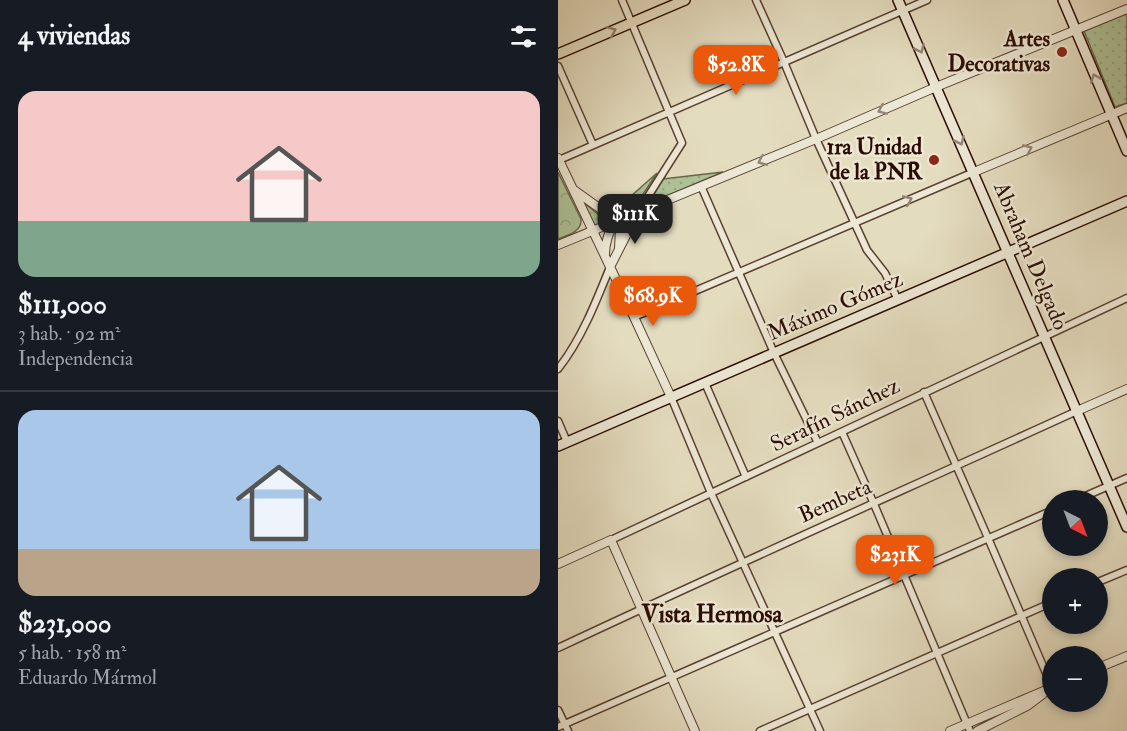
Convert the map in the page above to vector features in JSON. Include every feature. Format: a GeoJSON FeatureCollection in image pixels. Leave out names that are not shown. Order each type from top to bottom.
{"type":"FeatureCollection","features":[{"type":"Feature","properties":{"kind":"main road"},"geometry":{"type":"LineString","coordinates":[[558,54],[685,0]]}},
{"type":"Feature","properties":{"kind":"main road","name":"Abraham Delgado"},"geometry":{"type":"LineString","coordinates":[[898,0],[1127,527]]}},
{"type":"Feature","properties":{"kind":"main road"},"geometry":{"type":"LineString","coordinates":[[1063,0],[1127,151]]}},
{"type":"Feature","properties":{"kind":"main road","name":"Máximo Gómez"},"geometry":{"type":"LineString","coordinates":[[562,444],[1127,201]]}},
{"type":"Feature","properties":{"kind":"street"},"geometry":{"type":"LineString","coordinates":[[558,369],[566,360],[595,305],[610,267],[638,212],[682,143],[622,0]]}},
{"type":"Feature","properties":{"kind":"street"},"geometry":{"type":"LineString","coordinates":[[756,0],[854,223],[867,249],[885,273],[898,300]]}},
{"type":"Feature","properties":{"kind":"street"},"geometry":{"type":"LineString","coordinates":[[820,731],[711,493],[671,397],[559,159],[927,0]]}},
{"type":"Feature","properties":{"kind":"street"},"geometry":{"type":"LineString","coordinates":[[558,245],[1127,9]]}},
{"type":"Feature","properties":{"kind":"street"},"geometry":{"type":"LineString","coordinates":[[558,66],[593,145]]}},
{"type":"Feature","properties":{"kind":"street"},"geometry":{"type":"LineString","coordinates":[[634,317],[1127,108]]}},
{"type":"Feature","properties":{"kind":"street"},"geometry":{"type":"LineString","coordinates":[[701,186],[774,353],[818,443]]}},
{"type":"Feature","properties":{"kind":"street"},"geometry":{"type":"LineString","coordinates":[[573,189],[615,221],[620,229],[619,248]]}},
{"type":"Feature","properties":{"kind":"street"},"geometry":{"type":"LineString","coordinates":[[605,256],[607,236],[615,221]]}},
{"type":"Feature","properties":{"kind":"street","name":"Serafín Sánchez"},"geometry":{"type":"LineString","coordinates":[[558,564],[1127,298]]}},
{"type":"Feature","properties":{"kind":"street"},"geometry":{"type":"LineString","coordinates":[[705,383],[746,477]]}},
{"type":"Feature","properties":{"kind":"street","name":"Bembeta"},"geometry":{"type":"LineString","coordinates":[[558,648],[743,561],[1127,389]]}},
{"type":"Feature","properties":{"kind":"street"},"geometry":{"type":"LineString","coordinates":[[924,392],[1042,664]]}},
{"type":"Feature","properties":{"kind":"street"},"geometry":{"type":"LineString","coordinates":[[558,421],[562,444]]}},
{"type":"Feature","properties":{"kind":"street"},"geometry":{"type":"LineString","coordinates":[[842,432],[938,652],[968,728]]}},
{"type":"Feature","properties":{"kind":"street"},"geometry":{"type":"LineString","coordinates":[[1099,490],[1127,478]]}},
{"type":"Feature","properties":{"kind":"street"},"geometry":{"type":"LineString","coordinates":[[561,725],[1042,515]]}},
{"type":"Feature","properties":{"kind":"street"},"geometry":{"type":"LineString","coordinates":[[611,540],[695,731]]}},
{"type":"Feature","properties":{"kind":"street"},"geometry":{"type":"LineString","coordinates":[[1108,578],[1127,570]]}},
{"type":"Feature","properties":{"kind":"street"},"geometry":{"type":"LineString","coordinates":[[760,731],[1042,606]]}},
{"type":"Feature","properties":{"kind":"street"},"geometry":{"type":"LineString","coordinates":[[1108,664],[1127,656]]}},
{"type":"Feature","properties":{"kind":"street"},"geometry":{"type":"LineString","coordinates":[[950,731],[968,728],[1042,692]]}},
{"type":"Feature","properties":{"kind":"street"},"geometry":{"type":"LineString","coordinates":[[977,731],[1027,706],[1042,695]]}},
{"type":"Feature","properties":{"kind":"street"},"geometry":{"type":"LineString","coordinates":[[558,710],[561,725],[568,731]]}},
{"type":"Feature","properties":{"kind":"green space"},"geometry":{"type":"Polygon","coordinates":[[[1127,13],[1127,103],[1115,107],[1084,31],[1127,13]]]}},
{"type":"Feature","properties":{"kind":"green space"},"geometry":{"type":"Polygon","coordinates":[[[558,172],[581,223],[577,230],[558,239],[558,172]]]}},
{"type":"Feature","properties":{"kind":"green space"},"geometry":{"type":"Polygon","coordinates":[[[723,172],[648,204],[663,179],[723,172]]]}},
{"type":"Feature","properties":{"kind":"green space"},"geometry":{"type":"Polygon","coordinates":[[[657,173],[632,211],[621,216],[604,203],[631,196],[657,173]]]}},
{"type":"Feature","properties":{"kind":"green space"},"geometry":{"type":"Polygon","coordinates":[[[583,202],[605,220],[605,223],[594,227],[583,202]]]}},
{"type":"Feature","properties":{"kind":"place","name":"Artes Decorativas"},"geometry":{"type":"Point","coordinates":[1062,52]}},
{"type":"Feature","properties":{"kind":"place","name":"1ra Unidad de la PNR"},"geometry":{"type":"Point","coordinates":[934,160]}},
{"type":"Feature","properties":{"kind":"district","name":"Vista Hermosa"},"geometry":{"type":"Point","coordinates":[712,614]}}]}
